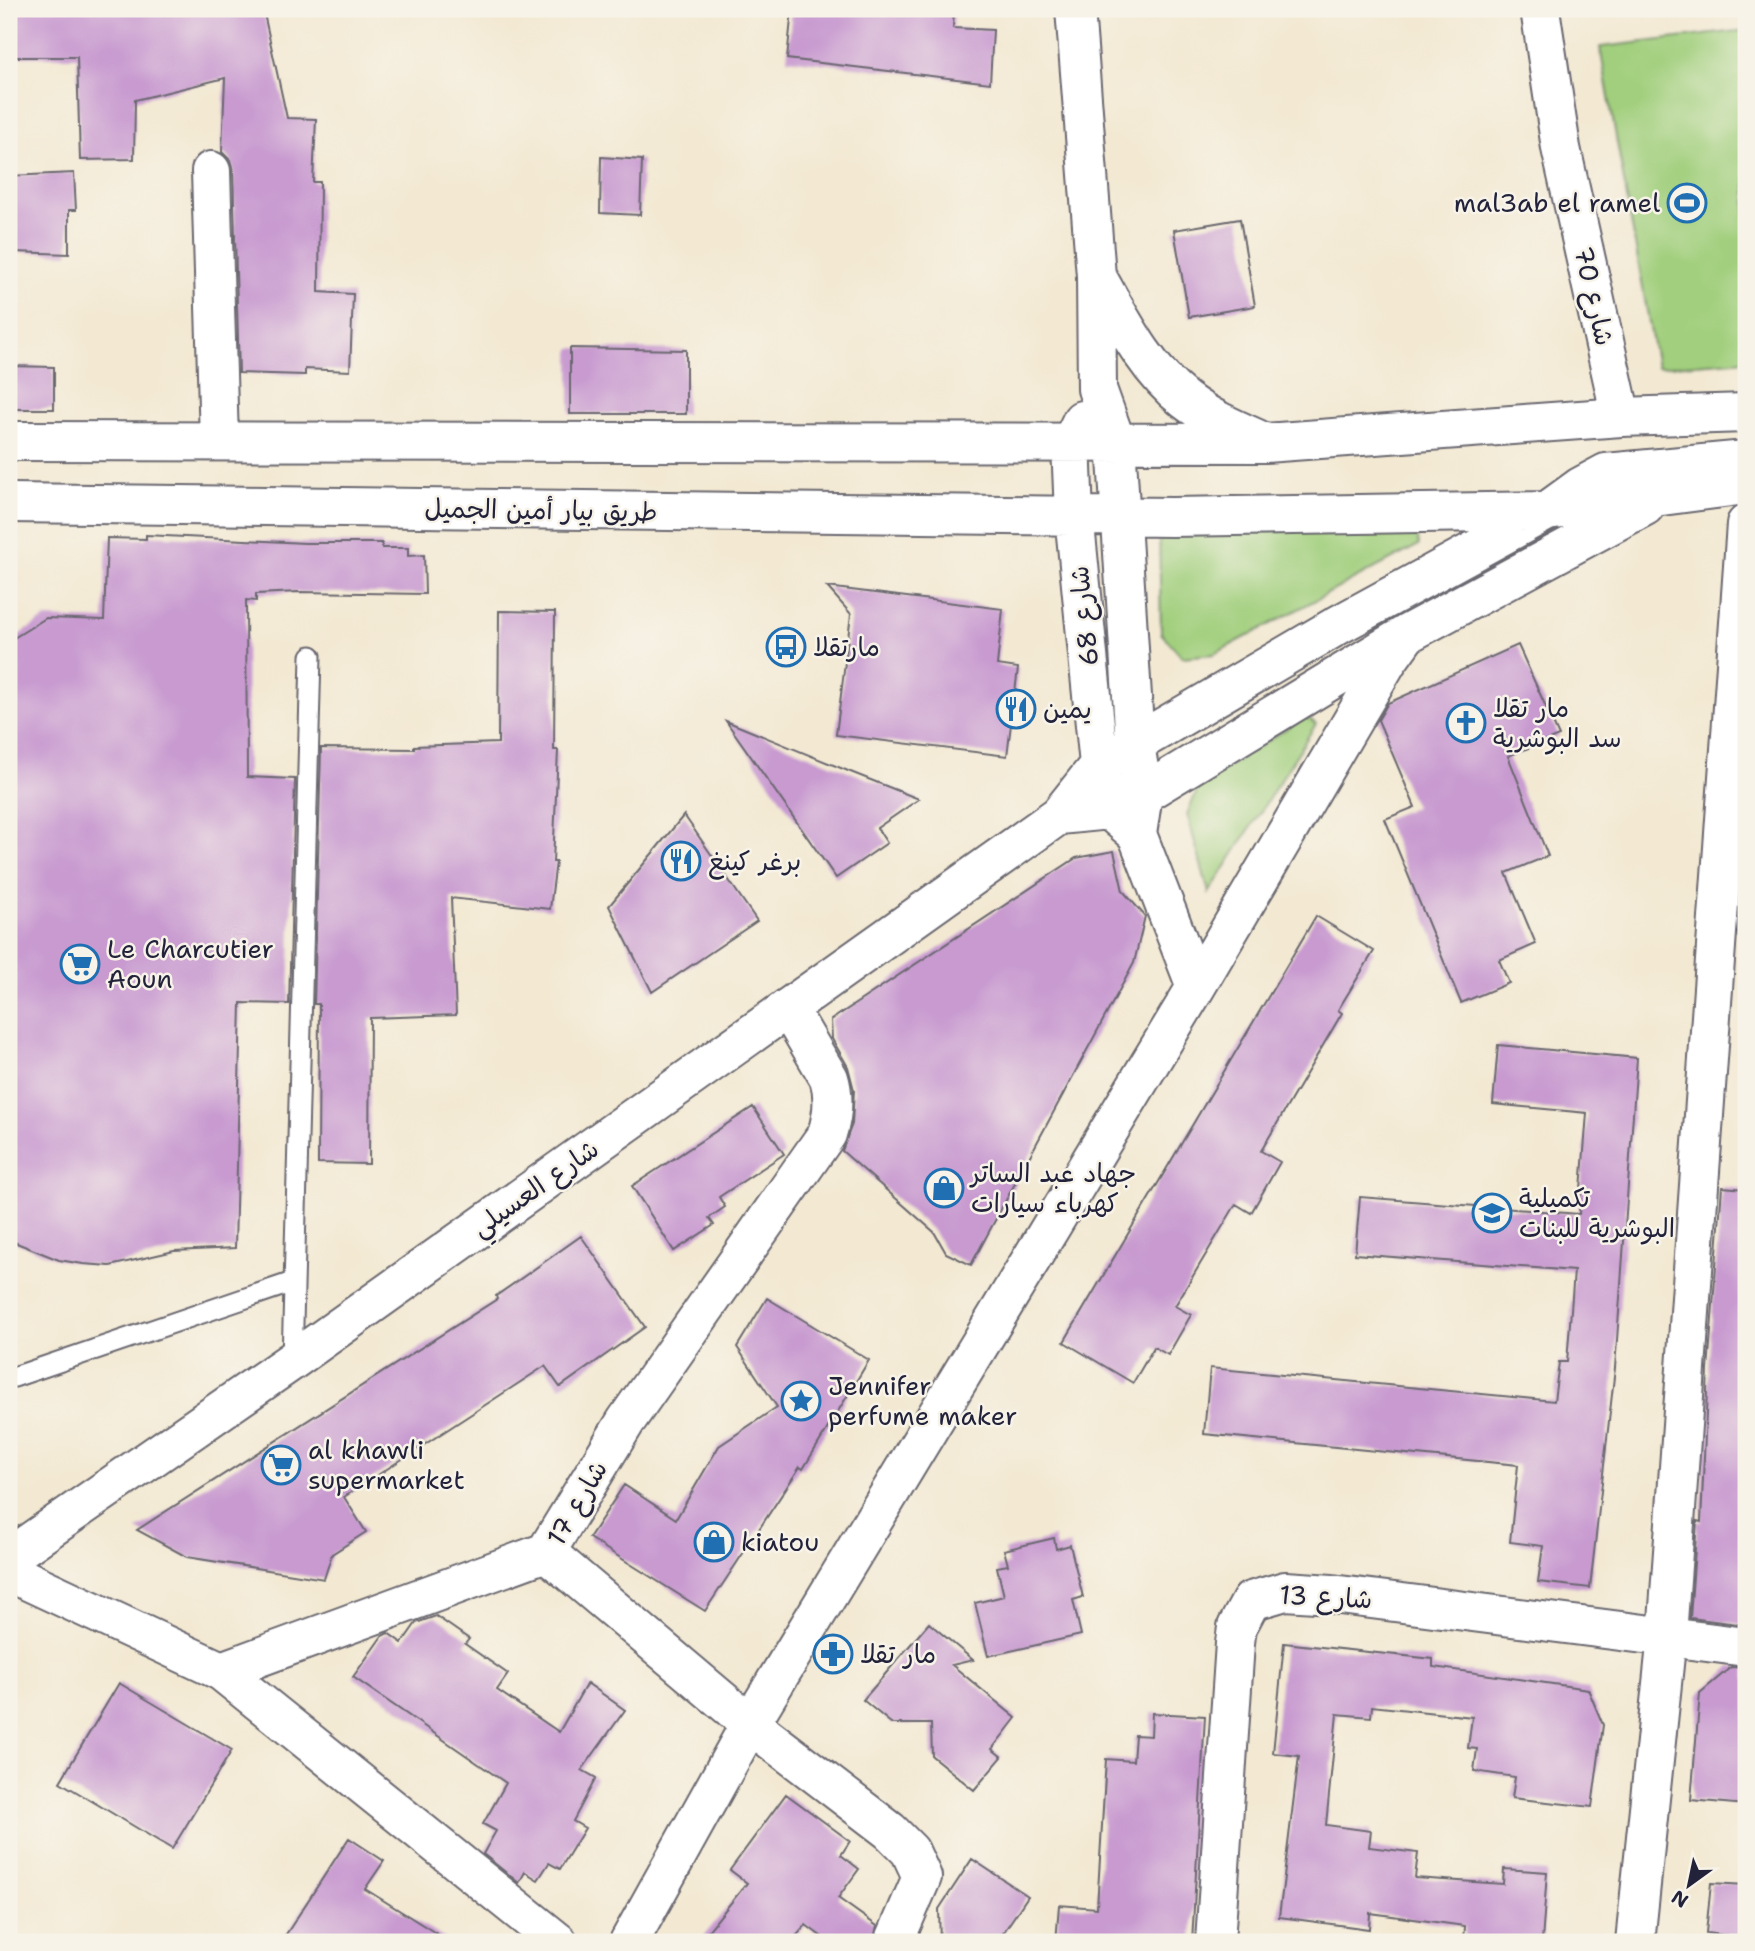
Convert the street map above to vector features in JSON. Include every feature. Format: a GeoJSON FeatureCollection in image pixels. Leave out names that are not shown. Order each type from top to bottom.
{"type":"FeatureCollection","features":[{"type":"Feature","properties":{"kind":"street","name":"شارع 68"},"geometry":{"type":"LineString","coordinates":[[1075,9],[1096,276],[1097,389],[1116,442],[1135,744],[1126,802]]}},
{"type":"Feature","properties":{"kind":"street","name":"شارع 70"},"geometry":{"type":"LineString","coordinates":[[1541,9],[1560,148],[1621,417]]}},
{"type":"Feature","properties":{"kind":"street"},"geometry":{"type":"LineString","coordinates":[[211,171],[219,441]]}},
{"type":"Feature","properties":{"kind":"street"},"geometry":{"type":"LineString","coordinates":[[1096,276],[1125,327],[1183,398],[1218,421],[1265,443]]}},
{"type":"Feature","properties":{"kind":"street","name":"شارع 68"},"geometry":{"type":"LineString","coordinates":[[1097,389],[1071,443],[1074,515],[1098,765],[1126,802]]}},
{"type":"Feature","properties":{"kind":"street"},"geometry":{"type":"LineString","coordinates":[[9,441],[1265,443],[1621,417],[1746,412]]}},
{"type":"Feature","properties":{"kind":"street"},"geometry":{"type":"LineString","coordinates":[[1547,511],[1580,486],[1606,473],[1746,460]]}},
{"type":"Feature","properties":{"kind":"street"},"geometry":{"type":"LineString","coordinates":[[1547,511],[1746,485]]}},
{"type":"Feature","properties":{"kind":"street"},"geometry":{"type":"LineString","coordinates":[[1196,987],[1126,802],[1407,634],[1666,495]]}},
{"type":"Feature","properties":{"kind":"street","name":"طريق بيار أمين الجميل"},"geometry":{"type":"LineString","coordinates":[[9,503],[1172,517],[1547,511]]}},
{"type":"Feature","properties":{"kind":"street","name":"شارع العسيلي"},"geometry":{"type":"LineString","coordinates":[[9,1557],[292,1361],[1059,815],[1098,765],[1305,644],[1547,511]]}},
{"type":"Feature","properties":{"kind":"street"},"geometry":{"type":"LineString","coordinates":[[1635,1942],[1667,1636],[1746,524]]}},
{"type":"Feature","properties":{"kind":"street"},"geometry":{"type":"LineString","coordinates":[[629,1942],[750,1724],[1196,987],[1387,662],[1407,634]]}},
{"type":"Feature","properties":{"kind":"street","name":"شارع العسيلي"},"geometry":{"type":"LineString","coordinates":[[1059,815],[1126,802]]}},
{"type":"Feature","properties":{"kind":"street","name":"شارع 17"},"geometry":{"type":"LineString","coordinates":[[788,1008],[829,1077],[833,1090],[833,1108],[827,1134],[626,1421],[546,1552],[750,1724],[890,1831],[910,1851],[922,1877],[894,1942]]}},
{"type":"Feature","properties":{"kind":"street"},"geometry":{"type":"LineString","coordinates":[[221,1671],[546,1552]]}},
{"type":"Feature","properties":{"kind":"street"},"geometry":{"type":"LineString","coordinates":[[9,1573],[221,1671],[558,1942]]}},
{"type":"Feature","properties":{"kind":"street","name":"شارع 13"},"geometry":{"type":"LineString","coordinates":[[1215,1942],[1235,1643],[1237,1627],[1251,1601],[1285,1591],[1332,1594],[1746,1647]]}},
{"type":"Feature","properties":{"kind":"lane"},"geometry":{"type":"LineString","coordinates":[[292,1361],[311,656]]}},
{"type":"Feature","properties":{"kind":"lane"},"geometry":{"type":"LineString","coordinates":[[14,1377],[293,1282]]}},
{"type":"Feature","properties":{"kind":"green space","name":"mal3ab el ramel"},"geometry":{"type":"Polygon","coordinates":[[[1746,30],[1746,360],[1657,367],[1600,47],[1746,30]]]}},
{"type":"Feature","properties":{"kind":"green space"},"geometry":{"type":"Polygon","coordinates":[[[1416,528],[1419,545],[1214,654],[1182,657],[1161,633],[1159,529],[1416,528]]]}},
{"type":"Feature","properties":{"kind":"green space"},"geometry":{"type":"Polygon","coordinates":[[[1306,716],[1316,724],[1209,893],[1187,814],[1199,786],[1306,716]]]}},
{"type":"Feature","properties":{"kind":"building"},"geometry":{"type":"Polygon","coordinates":[[[9,9],[263,9],[287,118],[316,119],[313,182],[320,182],[319,292],[353,294],[350,371],[305,369],[305,375],[239,373],[233,170],[230,160],[222,152],[225,78],[135,100],[134,159],[80,160],[77,57],[9,57],[9,9]]]}},
{"type":"Feature","properties":{"kind":"building"},"geometry":{"type":"Polygon","coordinates":[[[792,9],[954,9],[953,28],[993,30],[990,83],[787,59],[792,9]]]}},
{"type":"Feature","properties":{"kind":"building"},"geometry":{"type":"Polygon","coordinates":[[[601,157],[642,160],[640,215],[600,213],[601,157]]]}},
{"type":"Feature","properties":{"kind":"building"},"geometry":{"type":"Polygon","coordinates":[[[74,173],[76,210],[69,210],[69,254],[15,252],[16,214],[9,214],[9,176],[74,173]]]}},
{"type":"Feature","properties":{"kind":"building"},"geometry":{"type":"Polygon","coordinates":[[[1240,219],[1255,306],[1189,317],[1174,230],[1240,219]]]}},
{"type":"Feature","properties":{"kind":"building"},"geometry":{"type":"Polygon","coordinates":[[[570,348],[686,350],[686,414],[570,414],[570,348]]]}},
{"type":"Feature","properties":{"kind":"building"},"geometry":{"type":"Polygon","coordinates":[[[9,366],[54,367],[54,409],[9,409],[9,366]]]}},
{"type":"Feature","properties":{"kind":"building"},"geometry":{"type":"Polygon","coordinates":[[[146,535],[305,543],[382,543],[382,548],[408,548],[408,556],[424,555],[425,594],[299,592],[256,594],[256,601],[246,600],[247,777],[295,779],[289,1004],[241,1003],[235,1248],[174,1251],[110,1266],[59,1260],[9,1240],[9,641],[46,618],[104,620],[107,538],[146,539],[146,535]]]}},
{"type":"Feature","properties":{"kind":"building"},"geometry":{"type":"Polygon","coordinates":[[[827,587],[1003,609],[997,665],[1018,668],[1007,756],[836,735],[851,614],[827,587]]]}},
{"type":"Feature","properties":{"kind":"building"},"geometry":{"type":"Polygon","coordinates":[[[499,611],[555,612],[554,750],[558,750],[553,862],[556,862],[550,909],[451,898],[456,1015],[370,1018],[369,1164],[318,1163],[319,1004],[314,1004],[321,748],[414,749],[414,746],[498,743],[499,611]]]}},
{"type":"Feature","properties":{"kind":"building"},"geometry":{"type":"Polygon","coordinates":[[[1518,645],[1559,736],[1508,756],[1548,856],[1506,873],[1536,944],[1499,960],[1509,983],[1461,1003],[1385,819],[1415,807],[1378,720],[1388,703],[1518,645]]]}},
{"type":"Feature","properties":{"kind":"building"},"geometry":{"type":"Polygon","coordinates":[[[726,721],[919,799],[877,828],[887,843],[836,878],[726,721]]]}},
{"type":"Feature","properties":{"kind":"building","name":"برغر كينغ"},"geometry":{"type":"Polygon","coordinates":[[[684,815],[757,921],[652,992],[609,906],[684,815]]]}},
{"type":"Feature","properties":{"kind":"building"},"geometry":{"type":"Polygon","coordinates":[[[1114,851],[1123,891],[1145,916],[1134,963],[971,1265],[946,1253],[934,1232],[842,1151],[852,1124],[854,1090],[848,1067],[832,1039],[831,1020],[1076,858],[1114,851]]]}},
{"type":"Feature","properties":{"kind":"building"},"geometry":{"type":"Polygon","coordinates":[[[1316,916],[1374,951],[1338,1010],[1342,1013],[1261,1151],[1280,1162],[1251,1213],[1236,1204],[1175,1306],[1191,1315],[1168,1355],[1154,1347],[1133,1383],[1064,1342],[1316,916]]]}},
{"type":"Feature","properties":{"kind":"building"},"geometry":{"type":"Polygon","coordinates":[[[1498,1045],[1637,1058],[1615,1368],[1590,1588],[1538,1582],[1543,1546],[1510,1542],[1518,1465],[1204,1434],[1210,1368],[1554,1401],[1559,1362],[1567,1362],[1574,1271],[1355,1254],[1360,1197],[1579,1214],[1587,1113],[1493,1104],[1498,1045]]]}},
{"type":"Feature","properties":{"kind":"building"},"geometry":{"type":"Polygon","coordinates":[[[753,1107],[784,1154],[719,1197],[725,1207],[709,1218],[714,1225],[674,1251],[632,1186],[753,1107]]]}},
{"type":"Feature","properties":{"kind":"building"},"geometry":{"type":"Polygon","coordinates":[[[1722,1187],[1746,1189],[1746,1625],[1690,1618],[1697,1521],[1701,1522],[1708,1370],[1722,1187]]]}},
{"type":"Feature","properties":{"kind":"building"},"geometry":{"type":"Polygon","coordinates":[[[581,1236],[645,1327],[560,1387],[545,1366],[344,1497],[366,1532],[332,1554],[324,1579],[187,1557],[137,1530],[497,1299],[496,1296],[581,1236]]]}},
{"type":"Feature","properties":{"kind":"building"},"geometry":{"type":"Polygon","coordinates":[[[767,1298],[869,1360],[803,1469],[800,1467],[705,1611],[589,1538],[624,1485],[676,1519],[719,1446],[777,1407],[737,1347],[767,1298]]]}},
{"type":"Feature","properties":{"kind":"building"},"geometry":{"type":"Polygon","coordinates":[[[1054,1538],[1056,1549],[1070,1545],[1083,1597],[1073,1600],[1081,1635],[988,1656],[975,1603],[1004,1596],[997,1567],[1008,1565],[1004,1550],[1054,1538]]]}},
{"type":"Feature","properties":{"kind":"building"},"geometry":{"type":"Polygon","coordinates":[[[436,1616],[469,1639],[465,1644],[508,1674],[497,1690],[559,1732],[587,1683],[625,1710],[582,1770],[596,1778],[573,1821],[585,1828],[560,1869],[549,1863],[538,1880],[525,1872],[519,1883],[483,1854],[496,1831],[483,1824],[506,1783],[353,1677],[382,1636],[388,1633],[402,1643],[416,1623],[436,1616]]]}},
{"type":"Feature","properties":{"kind":"building"},"geometry":{"type":"Polygon","coordinates":[[[929,1623],[973,1660],[952,1665],[1016,1718],[992,1749],[1002,1757],[974,1790],[932,1756],[931,1724],[892,1724],[863,1700],[929,1623]]]}},
{"type":"Feature","properties":{"kind":"building"},"geometry":{"type":"Polygon","coordinates":[[[1284,1643],[1433,1659],[1433,1667],[1588,1689],[1603,1725],[1592,1807],[1512,1798],[1515,1777],[1474,1771],[1477,1749],[1468,1748],[1472,1717],[1372,1706],[1371,1717],[1337,1714],[1326,1825],[1371,1831],[1369,1847],[1418,1853],[1415,1878],[1503,1884],[1504,1869],[1547,1872],[1542,1942],[1464,1942],[1465,1926],[1370,1913],[1369,1929],[1279,1917],[1299,1756],[1273,1753],[1284,1643]]]}},
{"type":"Feature","properties":{"kind":"building"},"geometry":{"type":"Polygon","coordinates":[[[1731,1667],[1746,1668],[1746,1805],[1691,1800],[1700,1693],[1731,1667]]]}},
{"type":"Feature","properties":{"kind":"building"},"geometry":{"type":"Polygon","coordinates":[[[119,1683],[232,1750],[172,1849],[60,1782],[119,1683]]]}},
{"type":"Feature","properties":{"kind":"building"},"geometry":{"type":"Polygon","coordinates":[[[1152,1713],[1205,1716],[1192,1942],[1056,1942],[1059,1905],[1097,1908],[1106,1759],[1133,1761],[1135,1735],[1151,1736],[1152,1713]]]}},
{"type":"Feature","properties":{"kind":"building"},"geometry":{"type":"Polygon","coordinates":[[[786,1794],[850,1841],[841,1855],[859,1869],[838,1898],[877,1926],[873,1942],[829,1942],[806,1925],[791,1942],[699,1942],[747,1883],[730,1870],[786,1794]]]}},
{"type":"Feature","properties":{"kind":"building"},"geometry":{"type":"Polygon","coordinates":[[[349,1838],[384,1861],[365,1889],[450,1942],[281,1942],[349,1838]]]}},
{"type":"Feature","properties":{"kind":"building"},"geometry":{"type":"Polygon","coordinates":[[[972,1859],[1028,1896],[997,1942],[940,1942],[939,1909],[972,1859]]]}},
{"type":"Feature","properties":{"kind":"building"},"geometry":{"type":"Polygon","coordinates":[[[1711,1883],[1746,1885],[1746,1938],[1706,1933],[1711,1883]]]}},
{"type":"Feature","properties":{"kind":"place","name":"mal3ab el ramel"},"geometry":{"type":"Point","coordinates":[1687,203]}},
{"type":"Feature","properties":{"kind":"place","name":"مارتقلا"},"geometry":{"type":"Point","coordinates":[786,647]}},
{"type":"Feature","properties":{"kind":"place","name":"يمين"},"geometry":{"type":"Point","coordinates":[1016,709]}},
{"type":"Feature","properties":{"kind":"place","name":"مار تقلا سد البوشرية"},"geometry":{"type":"Point","coordinates":[1466,723]}},
{"type":"Feature","properties":{"kind":"place","name":"برغر كينغ"},"geometry":{"type":"Point","coordinates":[681,861]}},
{"type":"Feature","properties":{"kind":"place","name":"Le Charcutier Aoun"},"geometry":{"type":"Point","coordinates":[80,964]}},
{"type":"Feature","properties":{"kind":"place","name":"جهاد عبد الساتر كهرباء سيارات"},"geometry":{"type":"Point","coordinates":[944,1188]}},
{"type":"Feature","properties":{"kind":"place","name":"تكميلية البوشرية للبنات"},"geometry":{"type":"Point","coordinates":[1492,1213]}},
{"type":"Feature","properties":{"kind":"place","name":"Jennifer perfume maker"},"geometry":{"type":"Point","coordinates":[801,1401]}},
{"type":"Feature","properties":{"kind":"place","name":"al khawli supermarket"},"geometry":{"type":"Point","coordinates":[281,1465]}},
{"type":"Feature","properties":{"kind":"place","name":"kiatou"},"geometry":{"type":"Point","coordinates":[714,1542]}},
{"type":"Feature","properties":{"kind":"place","name":"مار تقلا"},"geometry":{"type":"Point","coordinates":[833,1654]}}]}
